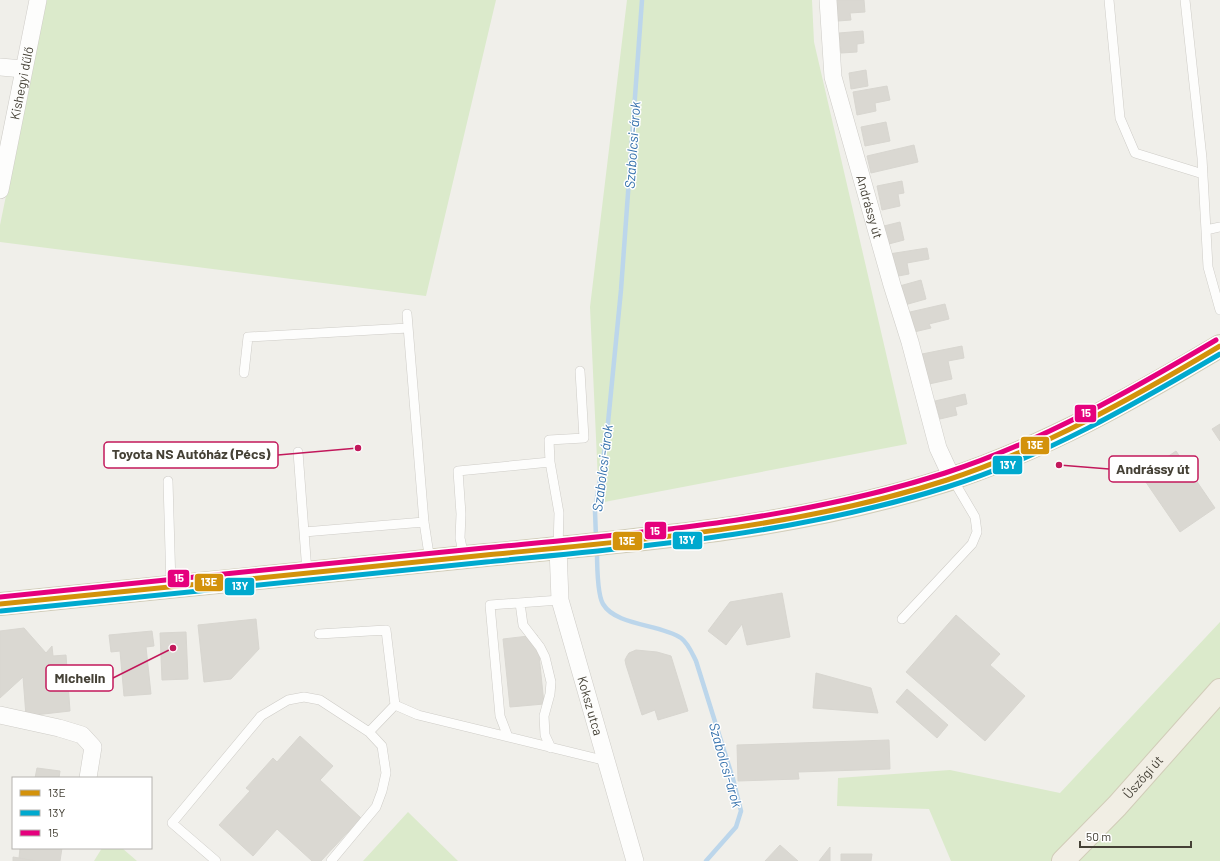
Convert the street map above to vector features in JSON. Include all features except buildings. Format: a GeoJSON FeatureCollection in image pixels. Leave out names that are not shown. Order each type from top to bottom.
{"type":"FeatureCollection","features":[{"type":"Feature","properties":{"kind":"main road"},"geometry":{"type":"LineString","coordinates":[[0,604],[708,532],[830,512],[915,490],[952,478],[1052,439],[1167,378],[1220,346]]}},
{"type":"Feature","properties":{"kind":"main road","name":"Üszögi út"},"geometry":{"type":"LineString","coordinates":[[1063,861],[1116,806],[1220,690]]}},
{"type":"Feature","properties":{"kind":"street","name":"Kishegyi dűlő"},"geometry":{"type":"LineString","coordinates":[[0,190],[38,0]]}},
{"type":"Feature","properties":{"kind":"street","name":"Andrássy út"},"geometry":{"type":"LineString","coordinates":[[828,0],[833,76],[892,285],[910,342],[938,448],[952,478]]}},
{"type":"Feature","properties":{"kind":"street"},"geometry":{"type":"LineString","coordinates":[[0,67],[24,69]]}},
{"type":"Feature","properties":{"kind":"street","name":"Koksz utca"},"geometry":{"type":"LineString","coordinates":[[558,548],[560,600],[635,861]]}},
{"type":"Feature","properties":{"kind":"street"},"geometry":{"type":"LineString","coordinates":[[0,715],[59,728],[82,735],[94,747],[88,777]]}},
{"type":"Feature","properties":{"kind":"lane"},"geometry":{"type":"LineString","coordinates":[[1109,0],[1120,118],[1135,153],[1202,174]]}},
{"type":"Feature","properties":{"kind":"lane"},"geometry":{"type":"LineString","coordinates":[[1186,0],[1202,174],[1208,267],[1220,310]]}},
{"type":"Feature","properties":{"kind":"lane"},"geometry":{"type":"LineString","coordinates":[[1206,230],[1220,227]]}},
{"type":"Feature","properties":{"kind":"lane"},"geometry":{"type":"LineString","coordinates":[[407,314],[424,522],[430,561]]}},
{"type":"Feature","properties":{"kind":"lane"},"geometry":{"type":"LineString","coordinates":[[244,373],[248,337],[408,328]]}},
{"type":"Feature","properties":{"kind":"lane"},"geometry":{"type":"LineString","coordinates":[[558,548],[559,513],[550,462],[549,440],[584,438],[580,370]]}},
{"type":"Feature","properties":{"kind":"lane"},"geometry":{"type":"LineString","coordinates":[[298,452],[308,573]]}},
{"type":"Feature","properties":{"kind":"lane"},"geometry":{"type":"LineString","coordinates":[[464,557],[460,538],[461,514],[458,471],[550,462]]}},
{"type":"Feature","properties":{"kind":"lane"},"geometry":{"type":"LineString","coordinates":[[902,619],[972,544],[977,532],[975,517],[952,478]]}},
{"type":"Feature","properties":{"kind":"lane"},"geometry":{"type":"LineString","coordinates":[[168,481],[171,586]]}},
{"type":"Feature","properties":{"kind":"lane"},"geometry":{"type":"LineString","coordinates":[[304,532],[424,522]]}},
{"type":"Feature","properties":{"kind":"lane"},"geometry":{"type":"LineString","coordinates":[[508,737],[500,716],[490,605],[560,600]]}},
{"type":"Feature","properties":{"kind":"lane"},"geometry":{"type":"LineString","coordinates":[[520,602],[523,625],[540,647],[547,663],[550,694],[544,716],[545,735],[551,748]]}},
{"type":"Feature","properties":{"kind":"lane"},"geometry":{"type":"LineString","coordinates":[[319,634],[386,630],[395,705]]}},
{"type":"Feature","properties":{"kind":"lane"},"geometry":{"type":"LineString","coordinates":[[216,861],[172,823],[261,716],[288,700],[304,697],[320,700],[369,732],[382,746],[386,772],[382,791],[376,807],[331,861]]}},
{"type":"Feature","properties":{"kind":"lane"},"geometry":{"type":"LineString","coordinates":[[395,705],[418,715],[607,761]]}},
{"type":"Feature","properties":{"kind":"lane"},"geometry":{"type":"LineString","coordinates":[[369,732],[395,705]]}},
{"type":"Feature","properties":{"kind":"green space"},"geometry":{"type":"Polygon","coordinates":[[[46,0],[496,0],[426,296],[0,242],[0,225],[46,0]]]}},
{"type":"Feature","properties":{"kind":"green space"},"geometry":{"type":"Polygon","coordinates":[[[627,0],[812,0],[814,42],[907,444],[599,503],[590,307],[627,0]]]}},
{"type":"Feature","properties":{"kind":"green space"},"geometry":{"type":"Polygon","coordinates":[[[1220,622],[1220,861],[951,861],[929,809],[837,806],[838,778],[950,770],[1060,793],[1220,622]]]}},
{"type":"Feature","properties":{"kind":"green space"},"geometry":{"type":"Polygon","coordinates":[[[408,812],[458,861],[363,861],[408,812]]]}},
{"type":"Feature","properties":{"kind":"green space"},"geometry":{"type":"Polygon","coordinates":[[[101,849],[123,849],[137,861],[94,861],[101,849]]]}},
{"type":"Feature","properties":{"kind":"waterway","name":"Szabolcsi-árok"},"geometry":{"type":"LineString","coordinates":[[596,538],[595,511],[607,433],[621,290],[642,0]]}},
{"type":"Feature","properties":{"kind":"waterway","name":"Szabolcsi-árok"},"geometry":{"type":"LineString","coordinates":[[597,549],[598,578],[601,599],[609,611],[628,621],[672,633],[681,638],[688,645],[696,661],[733,779],[741,811],[736,827],[706,861]]}},
{"type":"Feature","properties":{"kind":"transit line","name":"15"},"geometry":{"type":"LineString","coordinates":[[0,597],[600,537],[717,523],[832,503],[945,473],[1016,446],[1050,431],[1118,396],[1216,340]]}},
{"type":"Feature","properties":{"kind":"transit line","name":"13E"},"geometry":{"type":"LineString","coordinates":[[0,604],[603,544],[719,530],[834,510],[947,480],[1018,453],[1121,403],[1220,346]]}},
{"type":"Feature","properties":{"kind":"transit line","name":"13Y"},"geometry":{"type":"LineString","coordinates":[[1,611],[602,551],[719,536],[834,516],[891,503],[947,487],[1018,461],[1121,411],[1220,354]]}},
{"type":"Feature","properties":{"kind":"place","name":"Toyota NS Autóház (Pécs)"},"geometry":{"type":"Point","coordinates":[358,448]}},
{"type":"Feature","properties":{"kind":"place","name":"Andrássy út"},"geometry":{"type":"Point","coordinates":[1059,465]}},
{"type":"Feature","properties":{"kind":"place","name":"Michelin"},"geometry":{"type":"Point","coordinates":[173,648]}}]}
